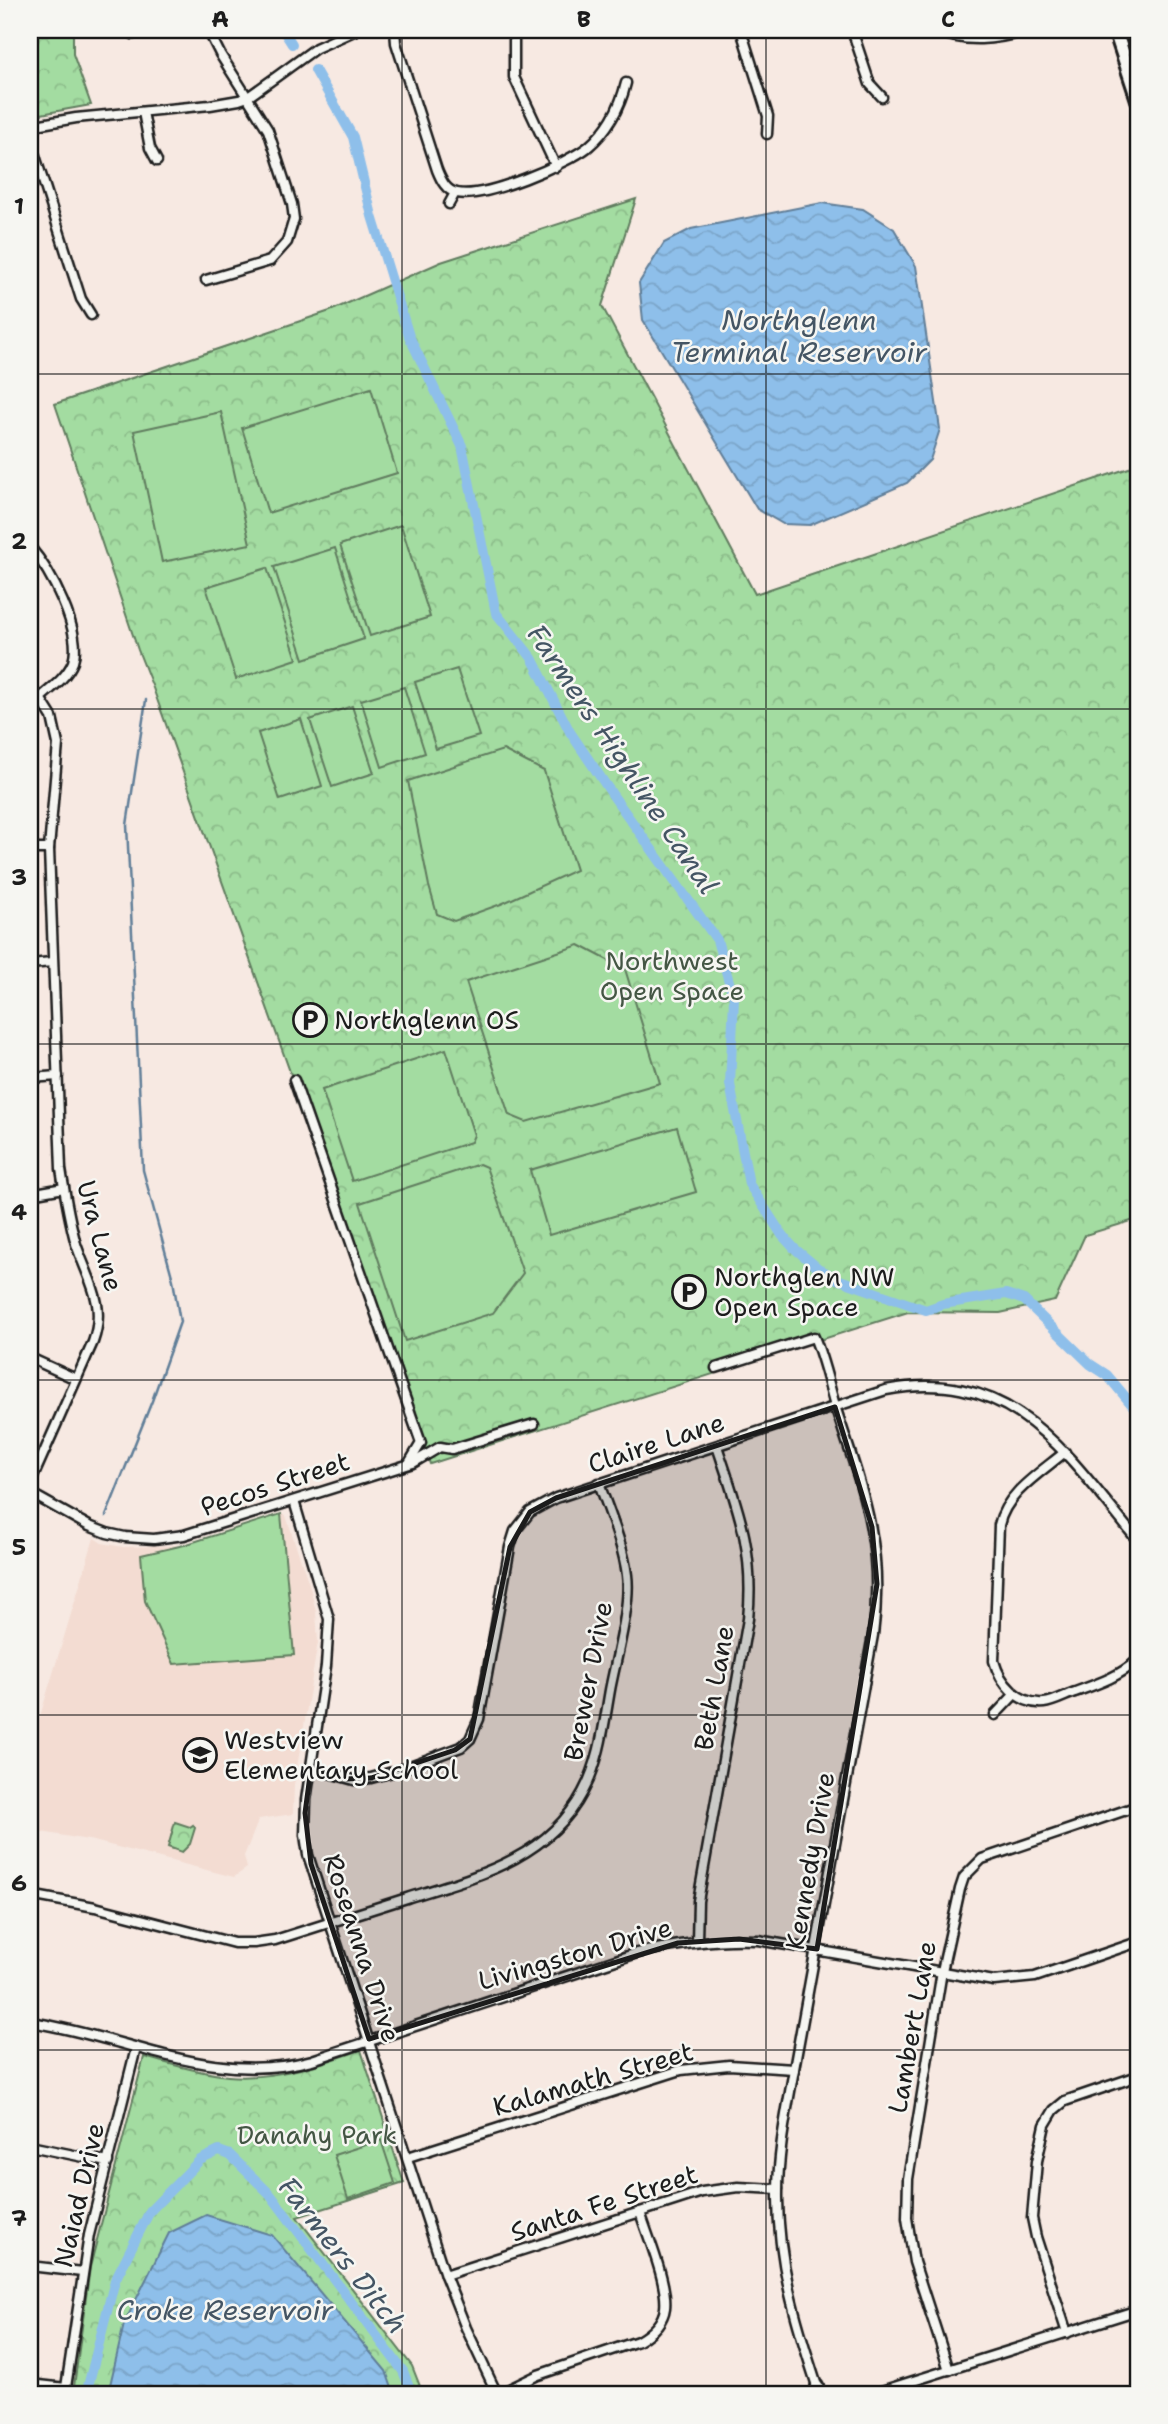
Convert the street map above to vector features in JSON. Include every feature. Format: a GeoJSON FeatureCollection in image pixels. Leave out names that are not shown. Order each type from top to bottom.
{"type":"FeatureCollection","features":[{"type":"Feature","properties":{"kind":"main road"},"geometry":{"type":"LineString","coordinates":[[1115,30],[1138,100]]}},
{"type":"Feature","properties":{"kind":"street"},"geometry":{"type":"LineString","coordinates":[[134,34],[147,30]]}},
{"type":"Feature","properties":{"kind":"street"},"geometry":{"type":"LineString","coordinates":[[206,280],[270,261],[281,250],[293,226],[292,204],[272,139],[208,30]]}},
{"type":"Feature","properties":{"kind":"street"},"geometry":{"type":"LineString","coordinates":[[30,126],[76,118],[210,105],[248,97],[316,48],[356,30]]}},
{"type":"Feature","properties":{"kind":"street"},"geometry":{"type":"LineString","coordinates":[[395,30],[396,43],[437,170],[446,187],[455,193],[485,191],[556,167],[601,134],[621,101],[626,83]]}},
{"type":"Feature","properties":{"kind":"street"},"geometry":{"type":"LineString","coordinates":[[514,30],[514,77],[556,167]]}},
{"type":"Feature","properties":{"kind":"street"},"geometry":{"type":"LineString","coordinates":[[741,30],[768,116],[767,134]]}},
{"type":"Feature","properties":{"kind":"street"},"geometry":{"type":"LineString","coordinates":[[852,30],[870,84],[882,97]]}},
{"type":"Feature","properties":{"kind":"street"},"geometry":{"type":"LineString","coordinates":[[934,30],[959,37],[995,40],[1028,30]]}},
{"type":"Feature","properties":{"kind":"street"},"geometry":{"type":"LineString","coordinates":[[143,112],[150,148],[157,161]]}},
{"type":"Feature","properties":{"kind":"street"},"geometry":{"type":"LineString","coordinates":[[30,140],[81,299],[91,315]]}},
{"type":"Feature","properties":{"kind":"street"},"geometry":{"type":"LineString","coordinates":[[449,204],[455,193]]}},
{"type":"Feature","properties":{"kind":"street"},"geometry":{"type":"LineString","coordinates":[[30,547],[56,584],[75,644],[70,667],[54,687],[40,698]]}},
{"type":"Feature","properties":{"kind":"street","name":"Ura Lane"},"geometry":{"type":"LineString","coordinates":[[30,688],[52,717],[58,744],[49,849],[59,1139],[69,1219],[95,1296],[99,1318],[93,1342],[30,1484]]}},
{"type":"Feature","properties":{"kind":"street"},"geometry":{"type":"LineString","coordinates":[[30,849],[49,849]]}},
{"type":"Feature","properties":{"kind":"street"},"geometry":{"type":"LineString","coordinates":[[30,964],[52,962]]}},
{"type":"Feature","properties":{"kind":"street"},"geometry":{"type":"LineString","coordinates":[[30,1078],[58,1076]]}},
{"type":"Feature","properties":{"kind":"street"},"geometry":{"type":"LineString","coordinates":[[294,1080],[421,1443],[409,1463]]}},
{"type":"Feature","properties":{"kind":"street"},"geometry":{"type":"LineString","coordinates":[[30,1194],[64,1188]]}},
{"type":"Feature","properties":{"kind":"street","name":"Kennedy Drive"},"geometry":{"type":"LineString","coordinates":[[716,1368],[814,1337],[872,1527],[877,1584],[873,1635],[794,2070],[783,2135],[778,2189],[784,2270],[818,2390]]}},
{"type":"Feature","properties":{"kind":"street"},"geometry":{"type":"LineString","coordinates":[[30,1358],[76,1379]]}},
{"type":"Feature","properties":{"kind":"street","name":"Claire Lane"},"geometry":{"type":"LineString","coordinates":[[311,1768],[345,1779],[371,1778],[455,1750],[470,1739],[479,1719],[509,1547],[515,1531],[539,1505],[599,1483],[901,1387],[931,1386],[969,1391],[1013,1408],[1065,1452],[1138,1541]]}},
{"type":"Feature","properties":{"kind":"street","name":"Pecos Street"},"geometry":{"type":"LineString","coordinates":[[30,1493],[107,1533],[154,1539],[184,1535],[409,1463],[440,1447],[452,1449],[534,1424]]}},
{"type":"Feature","properties":{"kind":"street","name":"Beth Lane"},"geometry":{"type":"LineString","coordinates":[[697,1941],[698,1901],[748,1619],[750,1591],[750,1564],[744,1529],[718,1446]]}},
{"type":"Feature","properties":{"kind":"street"},"geometry":{"type":"LineString","coordinates":[[1065,1452],[1014,1496],[1002,1510],[999,1525],[994,1661],[998,1673],[1014,1695],[1045,1703],[1108,1681],[1122,1674],[1138,1660]]}},
{"type":"Feature","properties":{"kind":"street","name":"Brewer Drive"},"geometry":{"type":"LineString","coordinates":[[30,1895],[84,1905],[234,1943],[264,1942],[467,1879],[509,1863],[552,1833],[582,1794],[601,1741],[627,1585],[625,1563],[599,1483]]}},
{"type":"Feature","properties":{"kind":"street","name":"Roseanna Drive"},"geometry":{"type":"LineString","coordinates":[[294,1501],[329,1619],[326,1667],[306,1800],[305,1835],[311,1864],[445,2275],[466,2328],[498,2394]]}},
{"type":"Feature","properties":{"kind":"street"},"geometry":{"type":"LineString","coordinates":[[995,1715],[1014,1695]]}},
{"type":"Feature","properties":{"kind":"street","name":"Lambert Lane"},"geometry":{"type":"LineString","coordinates":[[949,2370],[916,2271],[907,2218],[908,2179],[942,1971],[962,1882],[976,1863],[995,1854],[1138,1806]]}},
{"type":"Feature","properties":{"kind":"street","name":"Livingston Drive"},"geometry":{"type":"LineString","coordinates":[[30,2022],[203,2064],[254,2068],[305,2062],[637,1953],[697,1941],[758,1940],[994,1981],[1035,1978],[1138,1942]]}},
{"type":"Feature","properties":{"kind":"street","name":"Naiad Drive"},"geometry":{"type":"LineString","coordinates":[[65,2391],[91,2226],[136,2048]]}},
{"type":"Feature","properties":{"kind":"street","name":"Kalamath Street"},"geometry":{"type":"LineString","coordinates":[[408,2157],[681,2070],[729,2065],[794,2070]]}},
{"type":"Feature","properties":{"kind":"street"},"geometry":{"type":"LineString","coordinates":[[1067,2333],[1032,2218],[1037,2161],[1045,2125],[1054,2110],[1065,2101],[1138,2076]]}},
{"type":"Feature","properties":{"kind":"street"},"geometry":{"type":"LineString","coordinates":[[30,2146],[108,2162]]}},
{"type":"Feature","properties":{"kind":"street","name":"Santa Fe Street"},"geometry":{"type":"LineString","coordinates":[[445,2275],[719,2189],[778,2189]]}},
{"type":"Feature","properties":{"kind":"street"},"geometry":{"type":"LineString","coordinates":[[498,2394],[538,2375],[638,2341],[650,2334],[665,2311],[665,2300],[640,2212]]}},
{"type":"Feature","properties":{"kind":"street"},"geometry":{"type":"LineString","coordinates":[[30,2266],[82,2273]]}},
{"type":"Feature","properties":{"kind":"street"},"geometry":{"type":"LineString","coordinates":[[872,2394],[1138,2310]]}},
{"type":"Feature","properties":{"kind":"street"},"geometry":{"type":"LineString","coordinates":[[30,2384],[65,2391]]}},
{"type":"Feature","properties":{"kind":"highlighted area"},"geometry":{"type":"Polygon","coordinates":[[[835,1407],[872,1527],[877,1584],[817,1949],[739,1939],[678,1943],[369,2039],[311,1864],[305,1813],[311,1768],[345,1779],[371,1778],[455,1750],[470,1739],[510,1547],[530,1512],[556,1498],[835,1407]]]}},
{"type":"Feature","properties":{"kind":"shaded area"},"geometry":{"type":"Polygon","coordinates":[[[281,1514],[286,1516],[310,1587],[316,1612],[318,1642],[294,1785],[293,1814],[259,1819],[244,1856],[247,1868],[234,1877],[94,1841],[30,1830],[30,1766],[34,1736],[94,1538],[102,1543],[123,1547],[184,1545],[281,1514]]]}},
{"type":"Feature","properties":{"kind":"green space"},"geometry":{"type":"Polygon","coordinates":[[[30,30],[73,30],[73,54],[91,105],[30,116],[30,30]]]}},
{"type":"Feature","properties":{"kind":"green space","name":"Northwest Open Space"},"geometry":{"type":"Polygon","coordinates":[[[636,199],[602,306],[755,594],[1138,465],[1138,1219],[1085,1235],[1055,1301],[1000,1313],[908,1312],[430,1464],[138,650],[55,404],[330,311],[441,262],[636,199]]]}},
{"type":"Feature","properties":{"kind":"green space"},"geometry":{"type":"Polygon","coordinates":[[[371,388],[397,473],[268,513],[242,428],[371,388]]]}},
{"type":"Feature","properties":{"kind":"green space"},"geometry":{"type":"Polygon","coordinates":[[[221,412],[250,544],[162,562],[134,431],[221,412]]]}},
{"type":"Feature","properties":{"kind":"green space"},"geometry":{"type":"Polygon","coordinates":[[[401,525],[430,617],[370,636],[340,545],[401,525]]]}},
{"type":"Feature","properties":{"kind":"green space"},"geometry":{"type":"Polygon","coordinates":[[[335,548],[364,639],[304,659],[274,567],[335,548]]]}},
{"type":"Feature","properties":{"kind":"green space"},"geometry":{"type":"Polygon","coordinates":[[[267,568],[297,659],[236,679],[206,587],[267,568]]]}},
{"type":"Feature","properties":{"kind":"green space"},"geometry":{"type":"Polygon","coordinates":[[[457,669],[479,736],[436,749],[415,682],[457,669]]]}},
{"type":"Feature","properties":{"kind":"green space"},"geometry":{"type":"Polygon","coordinates":[[[404,687],[425,753],[382,767],[361,700],[404,687]]]}},
{"type":"Feature","properties":{"kind":"green space"},"geometry":{"type":"Polygon","coordinates":[[[352,706],[374,773],[332,787],[310,720],[352,706]]]}},
{"type":"Feature","properties":{"kind":"green space"},"geometry":{"type":"Polygon","coordinates":[[[301,719],[322,786],[280,800],[258,733],[301,719]]]}},
{"type":"Feature","properties":{"kind":"green space"},"geometry":{"type":"Polygon","coordinates":[[[503,750],[544,771],[576,870],[501,904],[454,921],[437,914],[408,781],[503,750]]]}},
{"type":"Feature","properties":{"kind":"green space"},"geometry":{"type":"Polygon","coordinates":[[[579,945],[625,969],[660,1083],[526,1122],[509,1115],[466,982],[579,945]]]}},
{"type":"Feature","properties":{"kind":"green space"},"geometry":{"type":"Polygon","coordinates":[[[446,1049],[474,1135],[471,1142],[352,1181],[322,1090],[446,1049]]]}},
{"type":"Feature","properties":{"kind":"green space"},"geometry":{"type":"Polygon","coordinates":[[[677,1127],[696,1192],[549,1235],[530,1170],[677,1127]]]}},
{"type":"Feature","properties":{"kind":"green space"},"geometry":{"type":"Polygon","coordinates":[[[479,1164],[486,1167],[523,1273],[493,1313],[405,1341],[360,1203],[479,1164]]]}},
{"type":"Feature","properties":{"kind":"green space"},"geometry":{"type":"Polygon","coordinates":[[[281,1514],[294,1655],[174,1664],[145,1601],[141,1555],[184,1545],[281,1514]]]}},
{"type":"Feature","properties":{"kind":"green space"},"geometry":{"type":"Polygon","coordinates":[[[175,1822],[190,1827],[193,1825],[195,1828],[190,1844],[182,1852],[168,1847],[175,1822]]]}},
{"type":"Feature","properties":{"kind":"green space","name":"Danahy Park"},"geometry":{"type":"Polygon","coordinates":[[[361,2050],[404,2183],[297,2217],[412,2366],[423,2394],[73,2394],[90,2267],[144,2057],[207,2073],[245,2077],[296,2070],[361,2050]]]}},
{"type":"Feature","properties":{"kind":"green space"},"geometry":{"type":"Polygon","coordinates":[[[381,2140],[395,2183],[348,2199],[334,2155],[381,2140]]]}},
{"type":"Feature","properties":{"kind":"water","name":"Northglenn Terminal Reservoir"},"geometry":{"type":"Polygon","coordinates":[[[822,203],[863,209],[894,229],[916,266],[940,429],[930,460],[907,483],[810,525],[783,524],[757,509],[643,320],[639,283],[664,243],[691,229],[822,203]]]}},
{"type":"Feature","properties":{"kind":"water","name":"Croke Reservoir"},"geometry":{"type":"Polygon","coordinates":[[[206,2215],[272,2235],[386,2371],[394,2394],[108,2394],[124,2324],[169,2233],[206,2215]]]}},
{"type":"Feature","properties":{"kind":"waterway","name":"Farmers Highline Canal"},"geometry":{"type":"LineString","coordinates":[[283,30],[292,44]]}},
{"type":"Feature","properties":{"kind":"waterway","name":"Farmers Highline Canal"},"geometry":{"type":"LineString","coordinates":[[315,70],[353,137],[372,216],[409,336],[462,446],[496,613],[532,658],[570,732],[717,940],[734,999],[730,1084],[749,1184],[782,1235],[794,1248],[818,1268],[837,1279],[926,1310],[943,1304],[1006,1294],[1024,1300],[1090,1364],[1107,1375],[1138,1412]]}},
{"type":"Feature","properties":{"kind":"waterway"},"geometry":{"type":"LineString","coordinates":[[106,1516],[180,1322],[173,1280],[143,1170],[127,825],[146,700]]}},
{"type":"Feature","properties":{"kind":"waterway","name":"Farmers Ditch"},"geometry":{"type":"LineString","coordinates":[[86,2394],[115,2280],[150,2211],[200,2160],[219,2151],[230,2155],[270,2194],[403,2371],[412,2394]]}},
{"type":"Feature","properties":{"kind":"place","name":"Northglenn OS"},"geometry":{"type":"Point","coordinates":[310,1020]}},
{"type":"Feature","properties":{"kind":"place","name":"Northglen NW Open Space"},"geometry":{"type":"Point","coordinates":[689,1292]}},
{"type":"Feature","properties":{"kind":"place","name":"Westview Elementary School"},"geometry":{"type":"Point","coordinates":[200,1755]}}]}
